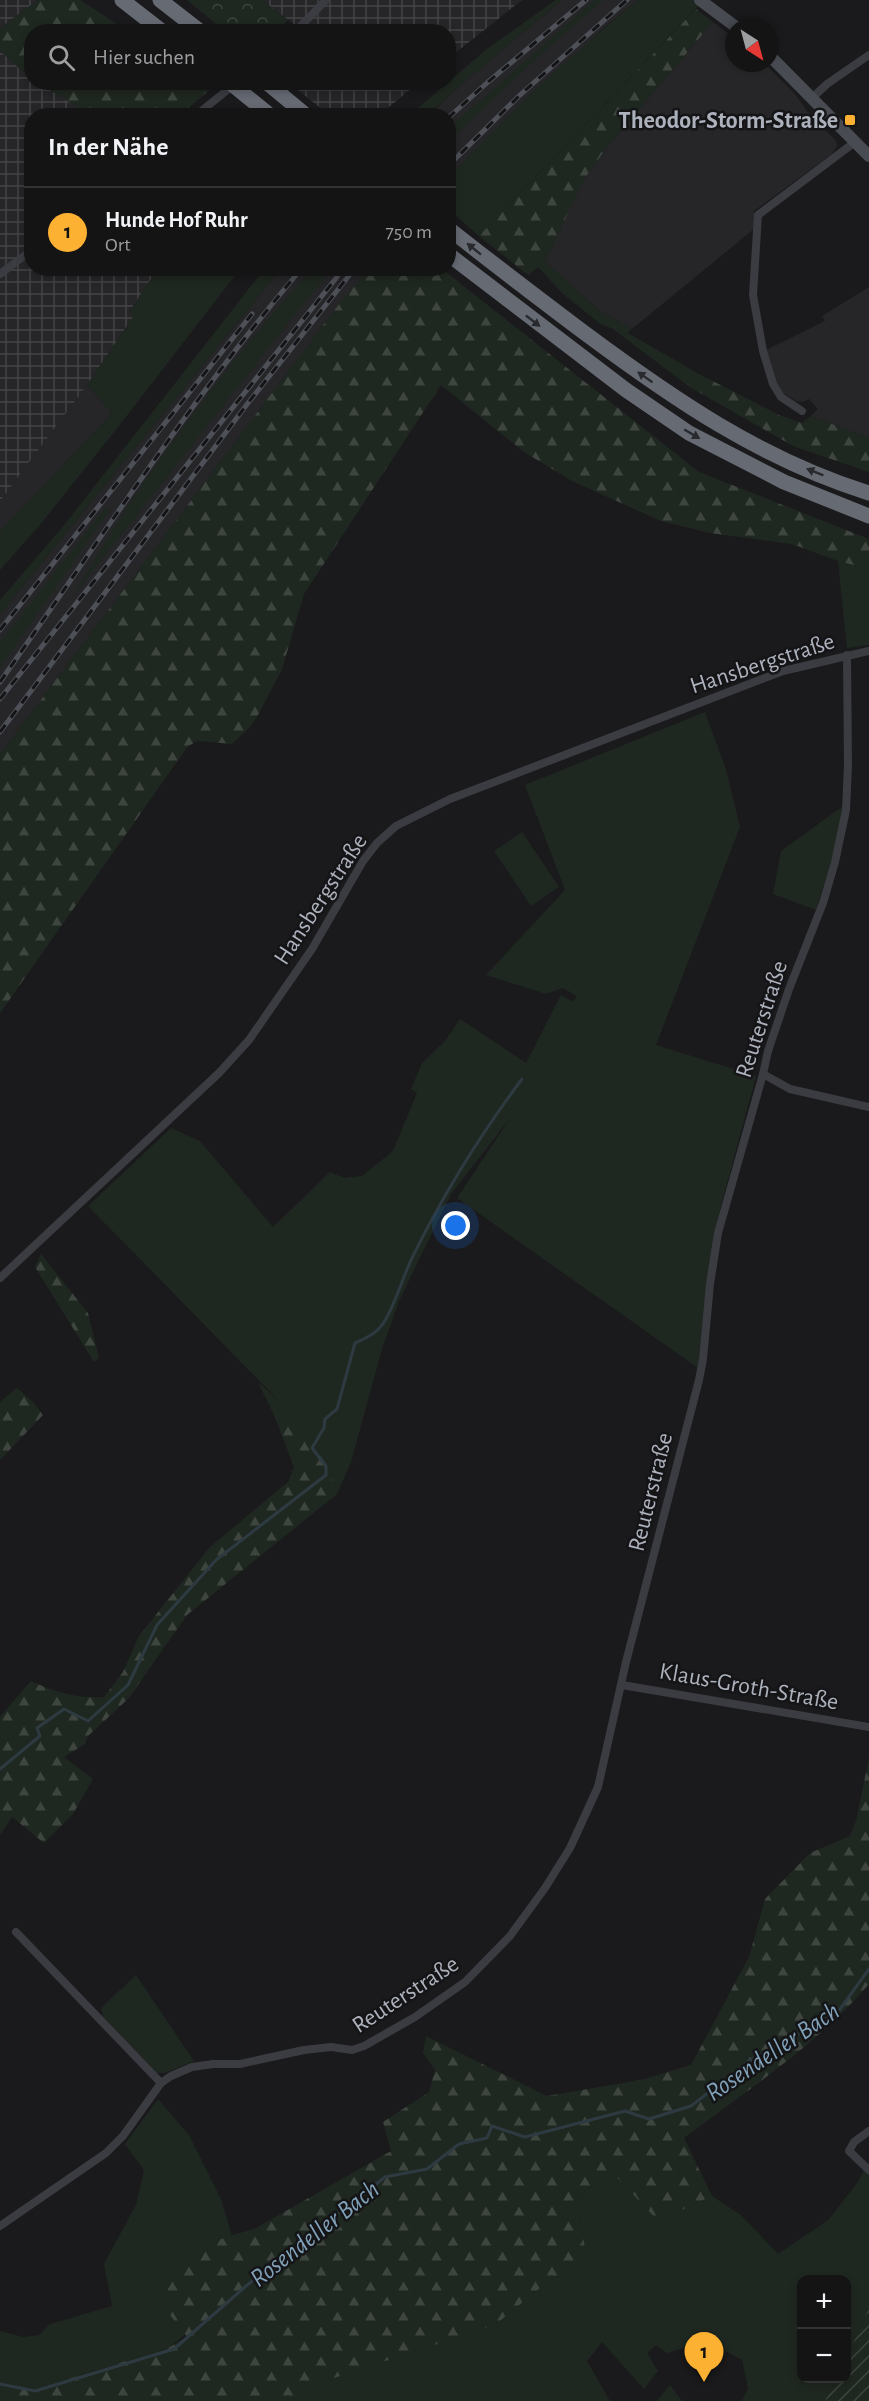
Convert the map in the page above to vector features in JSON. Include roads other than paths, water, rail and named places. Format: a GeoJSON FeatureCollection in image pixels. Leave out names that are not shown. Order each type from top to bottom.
{"type":"FeatureCollection","features":[{"type":"Feature","properties":{"kind":"highway"},"geometry":{"type":"LineString","coordinates":[[122,0],[153,24]]}},
{"type":"Feature","properties":{"kind":"highway"},"geometry":{"type":"LineString","coordinates":[[160,0],[191,24]]}},
{"type":"Feature","properties":{"kind":"highway"},"geometry":{"type":"LineString","coordinates":[[240,90],[262,108]]}},
{"type":"Feature","properties":{"kind":"highway"},"geometry":{"type":"LineString","coordinates":[[276,90],[297,108]]}},
{"type":"Feature","properties":{"kind":"highway"},"geometry":{"type":"LineString","coordinates":[[456,234],[639,374],[701,416],[788,461],[869,493]]}},
{"type":"Feature","properties":{"kind":"highway"},"geometry":{"type":"LineString","coordinates":[[456,260],[617,384],[689,433],[784,482],[869,516]]}},
{"type":"Feature","properties":{"kind":"street"},"geometry":{"type":"LineString","coordinates":[[303,24],[326,0]]}},
{"type":"Feature","properties":{"kind":"street"},"geometry":{"type":"LineString","coordinates":[[701,0],[725,19]]}},
{"type":"Feature","properties":{"kind":"street"},"geometry":{"type":"LineString","coordinates":[[812,98],[827,84],[869,55]]}},
{"type":"Feature","properties":{"kind":"street"},"geometry":{"type":"LineString","coordinates":[[779,65],[869,156]]}},
{"type":"Feature","properties":{"kind":"street"},"geometry":{"type":"LineString","coordinates":[[205,108],[227,90]]}},
{"type":"Feature","properties":{"kind":"street"},"geometry":{"type":"LineString","coordinates":[[802,411],[781,397],[773,384],[763,351],[753,295],[758,215],[855,142]]}},
{"type":"Feature","properties":{"kind":"street"},"geometry":{"type":"LineString","coordinates":[[0,274],[24,256]]}},
{"type":"Feature","properties":{"kind":"street","name":"Hansbergstraße"},"geometry":{"type":"LineString","coordinates":[[0,1278],[219,1072],[249,1040],[312,949],[363,861],[377,843],[396,826],[450,799],[783,671],[869,651]]}},
{"type":"Feature","properties":{"kind":"street","name":"Reuterstraße"},"geometry":{"type":"LineString","coordinates":[[0,2226],[106,2153],[123,2136],[161,2083],[171,2076],[192,2067],[240,2064],[304,2050],[331,2047],[352,2050],[383,2037],[465,1982],[494,1953],[527,1912],[558,1868],[581,1828],[593,1802],[605,1764],[622,1685],[703,1359],[712,1273],[723,1215],[768,1051],[829,883],[846,810],[849,765],[847,655]]}},
{"type":"Feature","properties":{"kind":"street"},"geometry":{"type":"LineString","coordinates":[[763,1074],[790,1089],[869,1107]]}},
{"type":"Feature","properties":{"kind":"street","name":"Klaus-Groth-Straße"},"geometry":{"type":"LineString","coordinates":[[622,1685],[869,1727]]}},
{"type":"Feature","properties":{"kind":"street"},"geometry":{"type":"LineString","coordinates":[[16,1932],[161,2083]]}},
{"type":"Feature","properties":{"kind":"street"},"geometry":{"type":"LineString","coordinates":[[869,2131],[854,2142],[849,2151],[869,2170]]}},
{"type":"Feature","properties":{"kind":"waterway"},"geometry":{"type":"LineString","coordinates":[[0,1769],[40,1736],[37,1728],[64,1709],[88,1721],[128,1685],[157,1625],[216,1560],[326,1475],[326,1466],[312,1448],[324,1428],[325,1419],[337,1409],[355,1343],[373,1334],[386,1319],[412,1258],[449,1188],[491,1122],[522,1079]]}},
{"type":"Feature","properties":{"kind":"waterway","name":"Rosendeller Bach"},"geometry":{"type":"LineString","coordinates":[[0,2384],[35,2391],[174,2349],[246,2286],[385,2177],[427,2169],[459,2144],[487,2138],[492,2126],[525,2137],[625,2111],[649,2119],[691,2106],[752,2059],[838,2012],[869,1969]]}},
{"type":"Feature","properties":{"kind":"railway"},"geometry":{"type":"LineString","coordinates":[[456,111],[586,0]]}},
{"type":"Feature","properties":{"kind":"railway"},"geometry":{"type":"LineString","coordinates":[[456,158],[520,95],[627,0]]}},
{"type":"Feature","properties":{"kind":"railway"},"geometry":{"type":"LineString","coordinates":[[0,682],[183,420],[295,276]]}},
{"type":"Feature","properties":{"kind":"railway"},"geometry":{"type":"LineString","coordinates":[[0,732],[248,403],[349,276]]}},
{"type":"Feature","properties":{"kind":"railway"},"geometry":{"type":"LineString","coordinates":[[0,699],[337,277]]}},
{"type":"Feature","properties":{"kind":"railway"},"geometry":{"type":"LineString","coordinates":[[0,630],[252,314]]}},
{"type":"Feature","properties":{"kind":"place","name":"Theodor-Storm-Straße"},"geometry":{"type":"Point","coordinates":[850,120]}},
{"type":"Feature","properties":{"kind":"place","name":"Hunde Hof Ruhr"},"geometry":{"type":"Point","coordinates":[704,2382]}}]}
